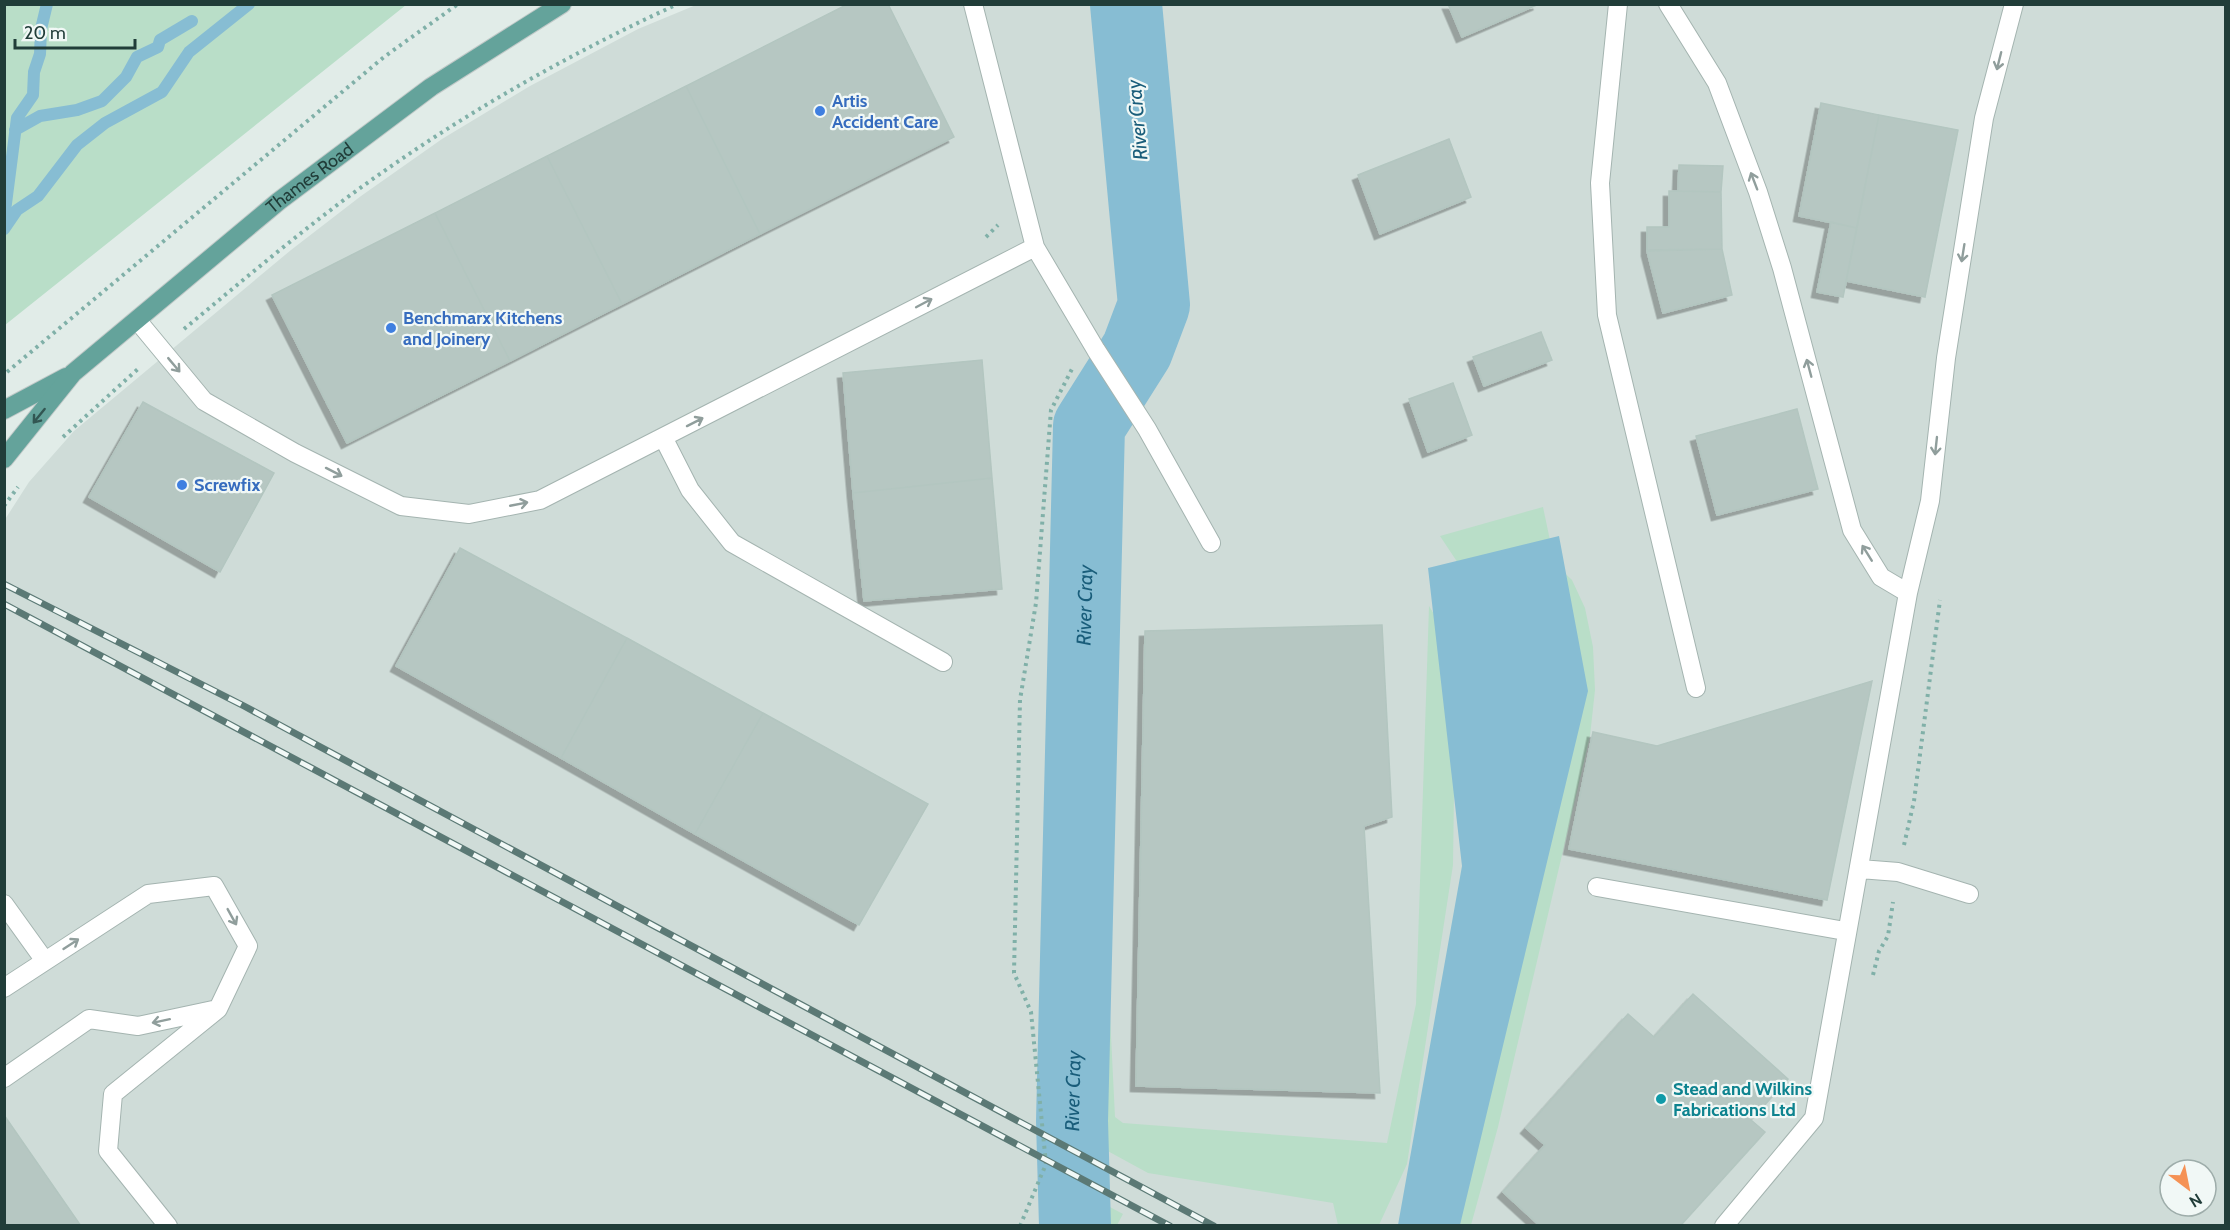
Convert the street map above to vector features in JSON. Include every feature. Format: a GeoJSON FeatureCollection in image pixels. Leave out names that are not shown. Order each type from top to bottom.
{"type":"FeatureCollection","features":[{"type":"Feature","properties":{"kind":"main road","name":"Thames Road"},"geometry":{"type":"LineString","coordinates":[[4,459],[73,373],[279,201],[431,87],[562,4]]}},
{"type":"Feature","properties":{"kind":"main road","name":"Thames Road"},"geometry":{"type":"LineString","coordinates":[[4,410],[73,373]]}},
{"type":"Feature","properties":{"kind":"street"},"geometry":{"type":"LineString","coordinates":[[973,4],[1035,247],[1096,350],[1130,402],[1211,543]]}},
{"type":"Feature","properties":{"kind":"street"},"geometry":{"type":"LineString","coordinates":[[1618,4],[1600,183],[1607,315],[1696,688]]}},
{"type":"Feature","properties":{"kind":"street"},"geometry":{"type":"LineString","coordinates":[[1668,4],[1717,83],[1758,192],[1782,268],[1852,530],[1881,576],[1908,593]]}},
{"type":"Feature","properties":{"kind":"street"},"geometry":{"type":"LineString","coordinates":[[1724,1226],[1814,1118],[1845,931],[1860,869],[1908,593],[1930,501],[1946,358],[1984,118],[2014,4]]}},
{"type":"Feature","properties":{"kind":"street"},"geometry":{"type":"LineString","coordinates":[[136,320],[204,401],[295,453],[401,506],[470,514],[540,500],[664,439],[1035,247]]}},
{"type":"Feature","properties":{"kind":"street"},"geometry":{"type":"LineString","coordinates":[[664,439],[690,490],[732,543],[943,662]]}},
{"type":"Feature","properties":{"kind":"street"},"geometry":{"type":"LineString","coordinates":[[1860,869],[1898,872],[1969,894]]}},
{"type":"Feature","properties":{"kind":"street"},"geometry":{"type":"LineString","coordinates":[[4,988],[148,894],[214,886],[248,946],[218,1009],[113,1094],[108,1151],[168,1226]]}},
{"type":"Feature","properties":{"kind":"street"},"geometry":{"type":"LineString","coordinates":[[1597,887],[1845,931]]}},
{"type":"Feature","properties":{"kind":"street"},"geometry":{"type":"LineString","coordinates":[[4,904],[45,961]]}},
{"type":"Feature","properties":{"kind":"street"},"geometry":{"type":"LineString","coordinates":[[4,1078],[89,1019],[138,1026],[218,1009]]}},
{"type":"Feature","properties":{"kind":"path"},"geometry":{"type":"LineString","coordinates":[[4,374],[384,57],[458,4]]}},
{"type":"Feature","properties":{"kind":"path"},"geometry":{"type":"LineString","coordinates":[[60,441],[91,409],[284,246],[377,176],[442,132],[549,68],[678,4]]}},
{"type":"Feature","properties":{"kind":"path"},"geometry":{"type":"LineString","coordinates":[[1020,1226],[1046,1164],[1031,1012],[1014,973],[1020,700],[1036,603],[1051,410],[1081,352],[1085,331]]}},
{"type":"Feature","properties":{"kind":"path"},"geometry":{"type":"LineString","coordinates":[[4,506],[23,481]]}},
{"type":"Feature","properties":{"kind":"shaded area"},"geometry":{"type":"Polygon","coordinates":[[[696,5],[2225,5],[2225,1225],[5,1225],[4,521],[29,482],[74,431],[291,250],[361,196],[442,139],[530,86],[638,29],[696,5]]]}},
{"type":"Feature","properties":{"kind":"green space"},"geometry":{"type":"Polygon","coordinates":[[[5,4],[406,4],[406,5],[5,325],[5,4]]]}},
{"type":"Feature","properties":{"kind":"green space"},"geometry":{"type":"Polygon","coordinates":[[[1543,507],[1555,564],[1572,580],[1585,608],[1593,647],[1595,690],[1590,736],[1498,1127],[1471,1225],[1417,1226],[1533,676],[1440,536],[1543,507]]]}},
{"type":"Feature","properties":{"kind":"green space"},"geometry":{"type":"Polygon","coordinates":[[[1429,606],[1456,650],[1453,865],[1407,1164],[1379,1225],[1338,1225],[1333,1203],[1148,1173],[1082,1137],[1096,731],[1115,1117],[1123,1123],[1387,1143],[1416,1004],[1429,606]]]}},
{"type":"Feature","properties":{"kind":"green space"},"geometry":{"type":"Polygon","coordinates":[[[1078,1190],[1123,1214],[1117,1225],[1078,1225],[1078,1190]]]}},
{"type":"Feature","properties":{"kind":"water"},"geometry":{"type":"Polygon","coordinates":[[[1559,536],[1588,691],[1460,1225],[1398,1225],[1462,866],[1428,568],[1559,536]]]}},
{"type":"Feature","properties":{"kind":"building","name":"Artis Accident Care"},"geometry":{"type":"Polygon","coordinates":[[[848,4],[888,4],[954,137],[760,234],[686,86],[848,4]]]}},
{"type":"Feature","properties":{"kind":"building"},"geometry":{"type":"Polygon","coordinates":[[[1448,4],[1539,4],[1462,37],[1448,4]]]}},
{"type":"Feature","properties":{"kind":"building"},"geometry":{"type":"Polygon","coordinates":[[[686,86],[760,234],[622,304],[547,156],[686,86]]]}},
{"type":"Feature","properties":{"kind":"building"},"geometry":{"type":"Polygon","coordinates":[[[1821,103],[1879,115],[1857,228],[1799,216],[1821,103]]]}},
{"type":"Feature","properties":{"kind":"building"},"geometry":{"type":"Polygon","coordinates":[[[1879,115],[1958,130],[1925,297],[1846,281],[1879,115]]]}},
{"type":"Feature","properties":{"kind":"building"},"geometry":{"type":"Polygon","coordinates":[[[1449,139],[1471,197],[1380,234],[1358,175],[1449,139]]]}},
{"type":"Feature","properties":{"kind":"building"},"geometry":{"type":"Polygon","coordinates":[[[547,156],[622,304],[510,361],[435,213],[547,156]]]}},
{"type":"Feature","properties":{"kind":"building"},"geometry":{"type":"Polygon","coordinates":[[[1679,165],[1723,166],[1721,192],[1678,191],[1679,165]]]}},
{"type":"Feature","properties":{"kind":"building"},"geometry":{"type":"Polygon","coordinates":[[[1669,191],[1721,192],[1722,249],[1647,250],[1647,227],[1669,227],[1669,191]]]}},
{"type":"Feature","properties":{"kind":"building","name":"Benchmarx Kitchens and Joinery"},"geometry":{"type":"Polygon","coordinates":[[[435,213],[510,361],[347,443],[272,295],[435,213]]]}},
{"type":"Feature","properties":{"kind":"building"},"geometry":{"type":"Polygon","coordinates":[[[1831,222],[1857,228],[1843,297],[1817,292],[1831,222]]]}},
{"type":"Feature","properties":{"kind":"building"},"geometry":{"type":"Polygon","coordinates":[[[1722,249],[1732,295],[1663,313],[1647,251],[1722,249]]]}},
{"type":"Feature","properties":{"kind":"building"},"geometry":{"type":"Polygon","coordinates":[[[1541,332],[1552,360],[1484,386],[1473,357],[1541,332]]]}},
{"type":"Feature","properties":{"kind":"building"},"geometry":{"type":"Polygon","coordinates":[[[982,360],[992,478],[853,493],[843,373],[982,360]]]}},
{"type":"Feature","properties":{"kind":"building"},"geometry":{"type":"Polygon","coordinates":[[[1453,383],[1472,435],[1428,452],[1409,399],[1453,383]]]}},
{"type":"Feature","properties":{"kind":"building","name":"Screwfix"},"geometry":{"type":"Polygon","coordinates":[[[143,402],[274,473],[220,572],[89,497],[143,402]]]}},
{"type":"Feature","properties":{"kind":"building"},"geometry":{"type":"Polygon","coordinates":[[[1797,409],[1818,489],[1717,515],[1696,436],[1797,409]]]}},
{"type":"Feature","properties":{"kind":"building"},"geometry":{"type":"Polygon","coordinates":[[[992,478],[1002,589],[864,601],[853,493],[992,478]]]}},
{"type":"Feature","properties":{"kind":"building"},"geometry":{"type":"Polygon","coordinates":[[[460,548],[627,638],[561,758],[396,666],[460,548]]]}},
{"type":"Feature","properties":{"kind":"building"},"geometry":{"type":"Polygon","coordinates":[[[1382,625],[1392,817],[1364,826],[1380,1093],[1136,1086],[1145,631],[1382,625]]]}},
{"type":"Feature","properties":{"kind":"building"},"geometry":{"type":"Polygon","coordinates":[[[627,638],[763,713],[695,834],[561,758],[627,638]]]}},
{"type":"Feature","properties":{"kind":"building"},"geometry":{"type":"Polygon","coordinates":[[[1872,681],[1827,900],[1569,849],[1593,732],[1657,746],[1872,681]]]}},
{"type":"Feature","properties":{"kind":"building"},"geometry":{"type":"Polygon","coordinates":[[[763,713],[928,804],[859,925],[695,834],[763,713]]]}},
{"type":"Feature","properties":{"kind":"building","name":"Stead and Wilkins Fabrications Ltd"},"geometry":{"type":"Polygon","coordinates":[[[1693,994],[1788,1079],[1751,1120],[1765,1132],[1680,1226],[1540,1226],[1503,1192],[1545,1145],[1526,1128],[1628,1014],[1654,1037],[1693,994]]]}},
{"type":"Feature","properties":{"kind":"building"},"geometry":{"type":"Polygon","coordinates":[[[4,1115],[81,1226],[4,1226],[4,1115]]]}},
{"type":"Feature","properties":{"kind":"waterway"},"geometry":{"type":"LineString","coordinates":[[4,219],[17,118],[33,95],[34,72],[40,54],[41,29],[47,4]]}},
{"type":"Feature","properties":{"kind":"waterway"},"geometry":{"type":"LineString","coordinates":[[4,229],[17,210],[38,196],[77,145],[105,123],[162,92],[189,52],[249,4]]}},
{"type":"Feature","properties":{"kind":"waterway","name":"River Cray"},"geometry":{"type":"LineString","coordinates":[[1075,1226],[1072,1121],[1089,426],[1137,350],[1154,305],[1126,4]]}},
{"type":"Feature","properties":{"kind":"waterway"},"geometry":{"type":"LineString","coordinates":[[15,130],[40,116],[77,110],[102,101],[126,77],[137,57],[158,47],[160,40],[192,21]]}},
{"type":"Feature","properties":{"kind":"railway"},"geometry":{"type":"LineString","coordinates":[[4,584],[244,706],[1214,1226]]}},
{"type":"Feature","properties":{"kind":"railway"},"geometry":{"type":"LineString","coordinates":[[4,604],[1170,1226]]}},
{"type":"Feature","properties":{"kind":"place","name":"Artis Accident Care"},"geometry":{"type":"Point","coordinates":[820,111]}},
{"type":"Feature","properties":{"kind":"place","name":"Benchmarx Kitchens and Joinery"},"geometry":{"type":"Point","coordinates":[391,328]}},
{"type":"Feature","properties":{"kind":"place","name":"Screwfix"},"geometry":{"type":"Point","coordinates":[182,485]}},
{"type":"Feature","properties":{"kind":"place","name":"Stead and Wilkins Fabrications Ltd"},"geometry":{"type":"Point","coordinates":[1661,1099]}}]}
